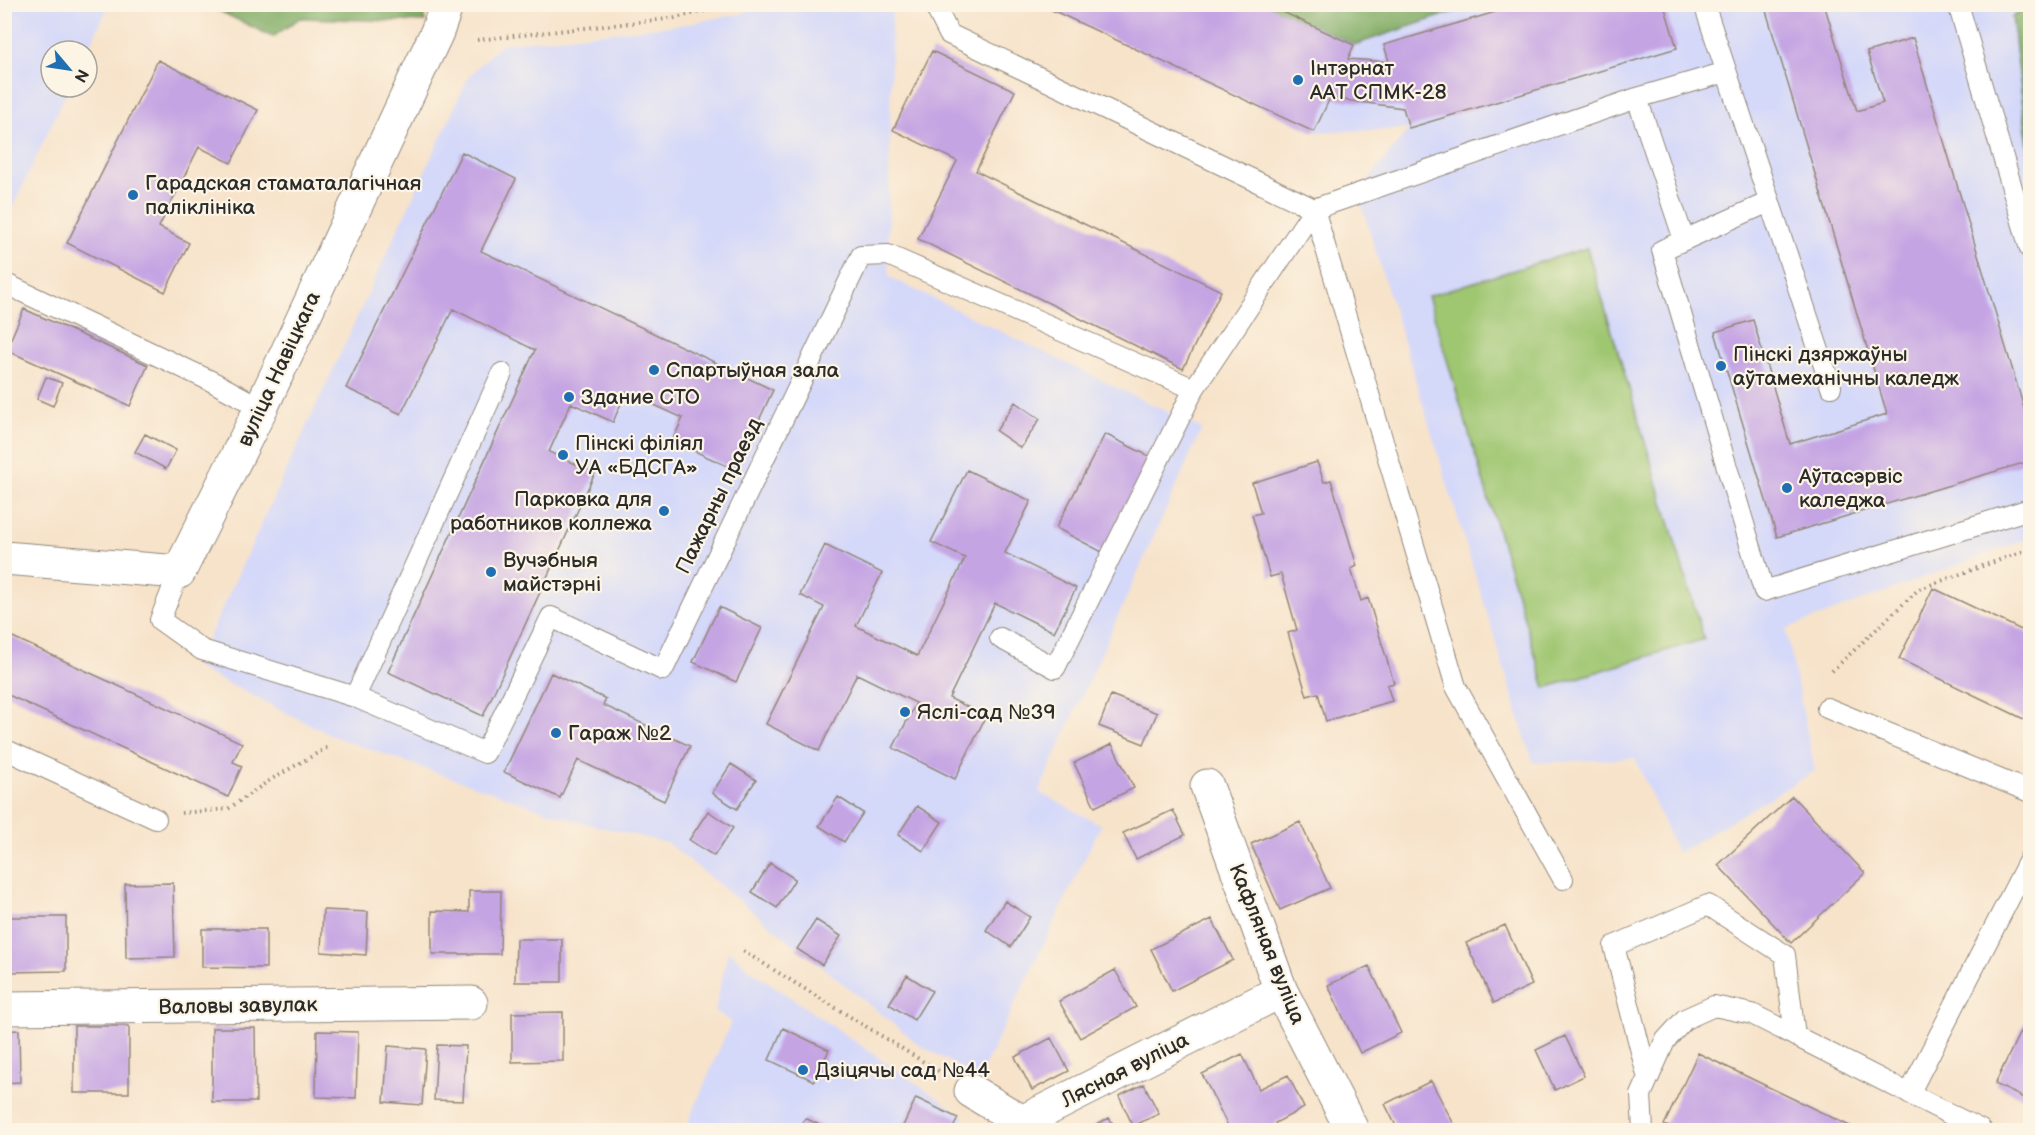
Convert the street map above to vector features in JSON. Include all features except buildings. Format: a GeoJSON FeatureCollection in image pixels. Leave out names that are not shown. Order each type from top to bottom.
{"type":"FeatureCollection","features":[{"type":"Feature","properties":{"kind":"street","name":"вуліца Навіцкага"},"geometry":{"type":"LineString","coordinates":[[179,572],[261,408],[437,32],[447,4]]}},
{"type":"Feature","properties":{"kind":"street"},"geometry":{"type":"LineString","coordinates":[[4,558],[179,572]]}},
{"type":"Feature","properties":{"kind":"street","name":"Кафляная вуліца"},"geometry":{"type":"LineString","coordinates":[[1207,786],[1281,991],[1352,1131]]}},
{"type":"Feature","properties":{"kind":"street","name":"Лясная вуліца"},"geometry":{"type":"LineString","coordinates":[[971,1091],[1022,1122],[1281,991]]}},
{"type":"Feature","properties":{"kind":"street","name":"Валовы завулак"},"geometry":{"type":"LineString","coordinates":[[4,1008],[471,1003]]}},
{"type":"Feature","properties":{"kind":"lane"},"geometry":{"type":"LineString","coordinates":[[934,4],[949,34],[1314,209],[1456,687],[1563,879]]}},
{"type":"Feature","properties":{"kind":"lane"},"geometry":{"type":"LineString","coordinates":[[1704,4],[1831,387]]}},
{"type":"Feature","properties":{"kind":"lane"},"geometry":{"type":"LineString","coordinates":[[1958,4],[2031,249]]}},
{"type":"Feature","properties":{"kind":"lane"},"geometry":{"type":"LineString","coordinates":[[1000,638],[1055,668],[1194,389],[1314,209],[1637,98],[1726,72]]}},
{"type":"Feature","properties":{"kind":"lane"},"geometry":{"type":"LineString","coordinates":[[1637,98],[1684,240]]}},
{"type":"Feature","properties":{"kind":"lane"},"geometry":{"type":"LineString","coordinates":[[1769,202],[1662,249],[1764,591],[2031,509]]}},
{"type":"Feature","properties":{"kind":"lane","name":"Пажарны праезд"},"geometry":{"type":"LineString","coordinates":[[355,697],[485,753],[551,617],[663,670],[861,256],[888,255],[1194,389]]}},
{"type":"Feature","properties":{"kind":"lane"},"geometry":{"type":"LineString","coordinates":[[6,284],[213,382],[261,408]]}},
{"type":"Feature","properties":{"kind":"lane"},"geometry":{"type":"LineString","coordinates":[[179,572],[160,620],[183,637],[202,650],[355,697],[502,373]]}},
{"type":"Feature","properties":{"kind":"lane"},"geometry":{"type":"LineString","coordinates":[[1827,708],[2031,792]]}},
{"type":"Feature","properties":{"kind":"lane"},"geometry":{"type":"LineString","coordinates":[[4,749],[156,819]]}},
{"type":"Feature","properties":{"kind":"lane"},"geometry":{"type":"LineString","coordinates":[[1909,1094],[2031,858]]}},
{"type":"Feature","properties":{"kind":"lane"},"geometry":{"type":"LineString","coordinates":[[1648,1079],[1614,946],[1708,905],[1785,955],[1795,1036]]}},
{"type":"Feature","properties":{"kind":"lane"},"geometry":{"type":"LineString","coordinates":[[1643,1131],[1641,1095],[1665,1041],[1685,1019],[1714,1006],[1752,1014],[1982,1131]]}},
{"type":"Feature","properties":{"kind":"path"},"geometry":{"type":"LineString","coordinates":[[477,40],[675,18],[734,4]]}},
{"type":"Feature","properties":{"kind":"path"},"geometry":{"type":"LineString","coordinates":[[1832,671],[1918,589],[2031,549]]}},
{"type":"Feature","properties":{"kind":"path"},"geometry":{"type":"LineString","coordinates":[[176,813],[228,808],[270,780],[328,747]]}},
{"type":"Feature","properties":{"kind":"path"},"geometry":{"type":"LineString","coordinates":[[743,951],[971,1091]]}},
{"type":"Feature","properties":{"kind":"shaded area"},"geometry":{"type":"Polygon","coordinates":[[[5,4],[109,5],[93,39],[39,39],[39,99],[63,99],[5,224],[5,4]]]}},
{"type":"Feature","properties":{"kind":"shaded area","name":"Пінскі дзяржаўны аўтамеханічны каледж"},"geometry":{"type":"Polygon","coordinates":[[[1041,4],[2030,5],[2030,538],[1786,629],[1815,771],[1677,853],[1635,758],[1533,763],[1358,193],[1409,129],[1314,132],[1041,4]]]}},
{"type":"Feature","properties":{"kind":"shaded area","name":"Пінскі філіял УА «БДСГА»"},"geometry":{"type":"Polygon","coordinates":[[[772,5],[892,5],[889,277],[1202,429],[1039,792],[1101,825],[979,1078],[921,1046],[667,843],[572,820],[335,737],[195,667],[469,76],[501,44],[679,25],[739,14],[772,5]]]}},
{"type":"Feature","properties":{"kind":"shaded area","name":"Дзіцячы сад №44"},"geometry":{"type":"Polygon","coordinates":[[[728,950],[752,971],[965,1117],[958,1130],[685,1130],[731,1022],[715,1011],[728,950]]]}},
{"type":"Feature","properties":{"kind":"green space"},"geometry":{"type":"Polygon","coordinates":[[[207,5],[417,5],[423,7],[425,22],[300,18],[273,37],[207,5]]]}},
{"type":"Feature","properties":{"kind":"green space"},"geometry":{"type":"Polygon","coordinates":[[[1266,5],[1474,5],[1354,45],[1266,5]]]}},
{"type":"Feature","properties":{"kind":"green space"},"geometry":{"type":"Polygon","coordinates":[[[2030,5],[2030,161],[2012,17],[2030,5]]]}},
{"type":"Feature","properties":{"kind":"green space"},"geometry":{"type":"Polygon","coordinates":[[[1587,248],[1704,639],[1545,688],[1428,296],[1587,248]]]}},
{"type":"Feature","properties":{"kind":"place","name":"Інтэрнат ААТ СПМК-28"},"geometry":{"type":"Point","coordinates":[1298,80]}},
{"type":"Feature","properties":{"kind":"place","name":"Гарадская стаматалагічная паліклініка"},"geometry":{"type":"Point","coordinates":[133,195]}},
{"type":"Feature","properties":{"kind":"place","name":"Пінскі дзяржаўны аўтамеханічны каледж"},"geometry":{"type":"Point","coordinates":[1721,366]}},
{"type":"Feature","properties":{"kind":"place","name":"Спартыўная зала"},"geometry":{"type":"Point","coordinates":[654,370]}},
{"type":"Feature","properties":{"kind":"place","name":"Здание СТО"},"geometry":{"type":"Point","coordinates":[569,397]}},
{"type":"Feature","properties":{"kind":"place","name":"Пінскі філіял УА «БДСГА»"},"geometry":{"type":"Point","coordinates":[563,455]}},
{"type":"Feature","properties":{"kind":"place","name":"Аўтасэрвіс каледжа"},"geometry":{"type":"Point","coordinates":[1787,488]}},
{"type":"Feature","properties":{"kind":"place","name":"Парковка для работников коллежа"},"geometry":{"type":"Point","coordinates":[664,511]}},
{"type":"Feature","properties":{"kind":"place","name":"Вучэбныя майстэрні"},"geometry":{"type":"Point","coordinates":[491,572]}},
{"type":"Feature","properties":{"kind":"place","name":"Яслі-сад №39"},"geometry":{"type":"Point","coordinates":[905,712]}},
{"type":"Feature","properties":{"kind":"place","name":"Гараж №2"},"geometry":{"type":"Point","coordinates":[556,733]}},
{"type":"Feature","properties":{"kind":"place","name":"Дзіцячы сад №44"},"geometry":{"type":"Point","coordinates":[803,1070]}}]}
